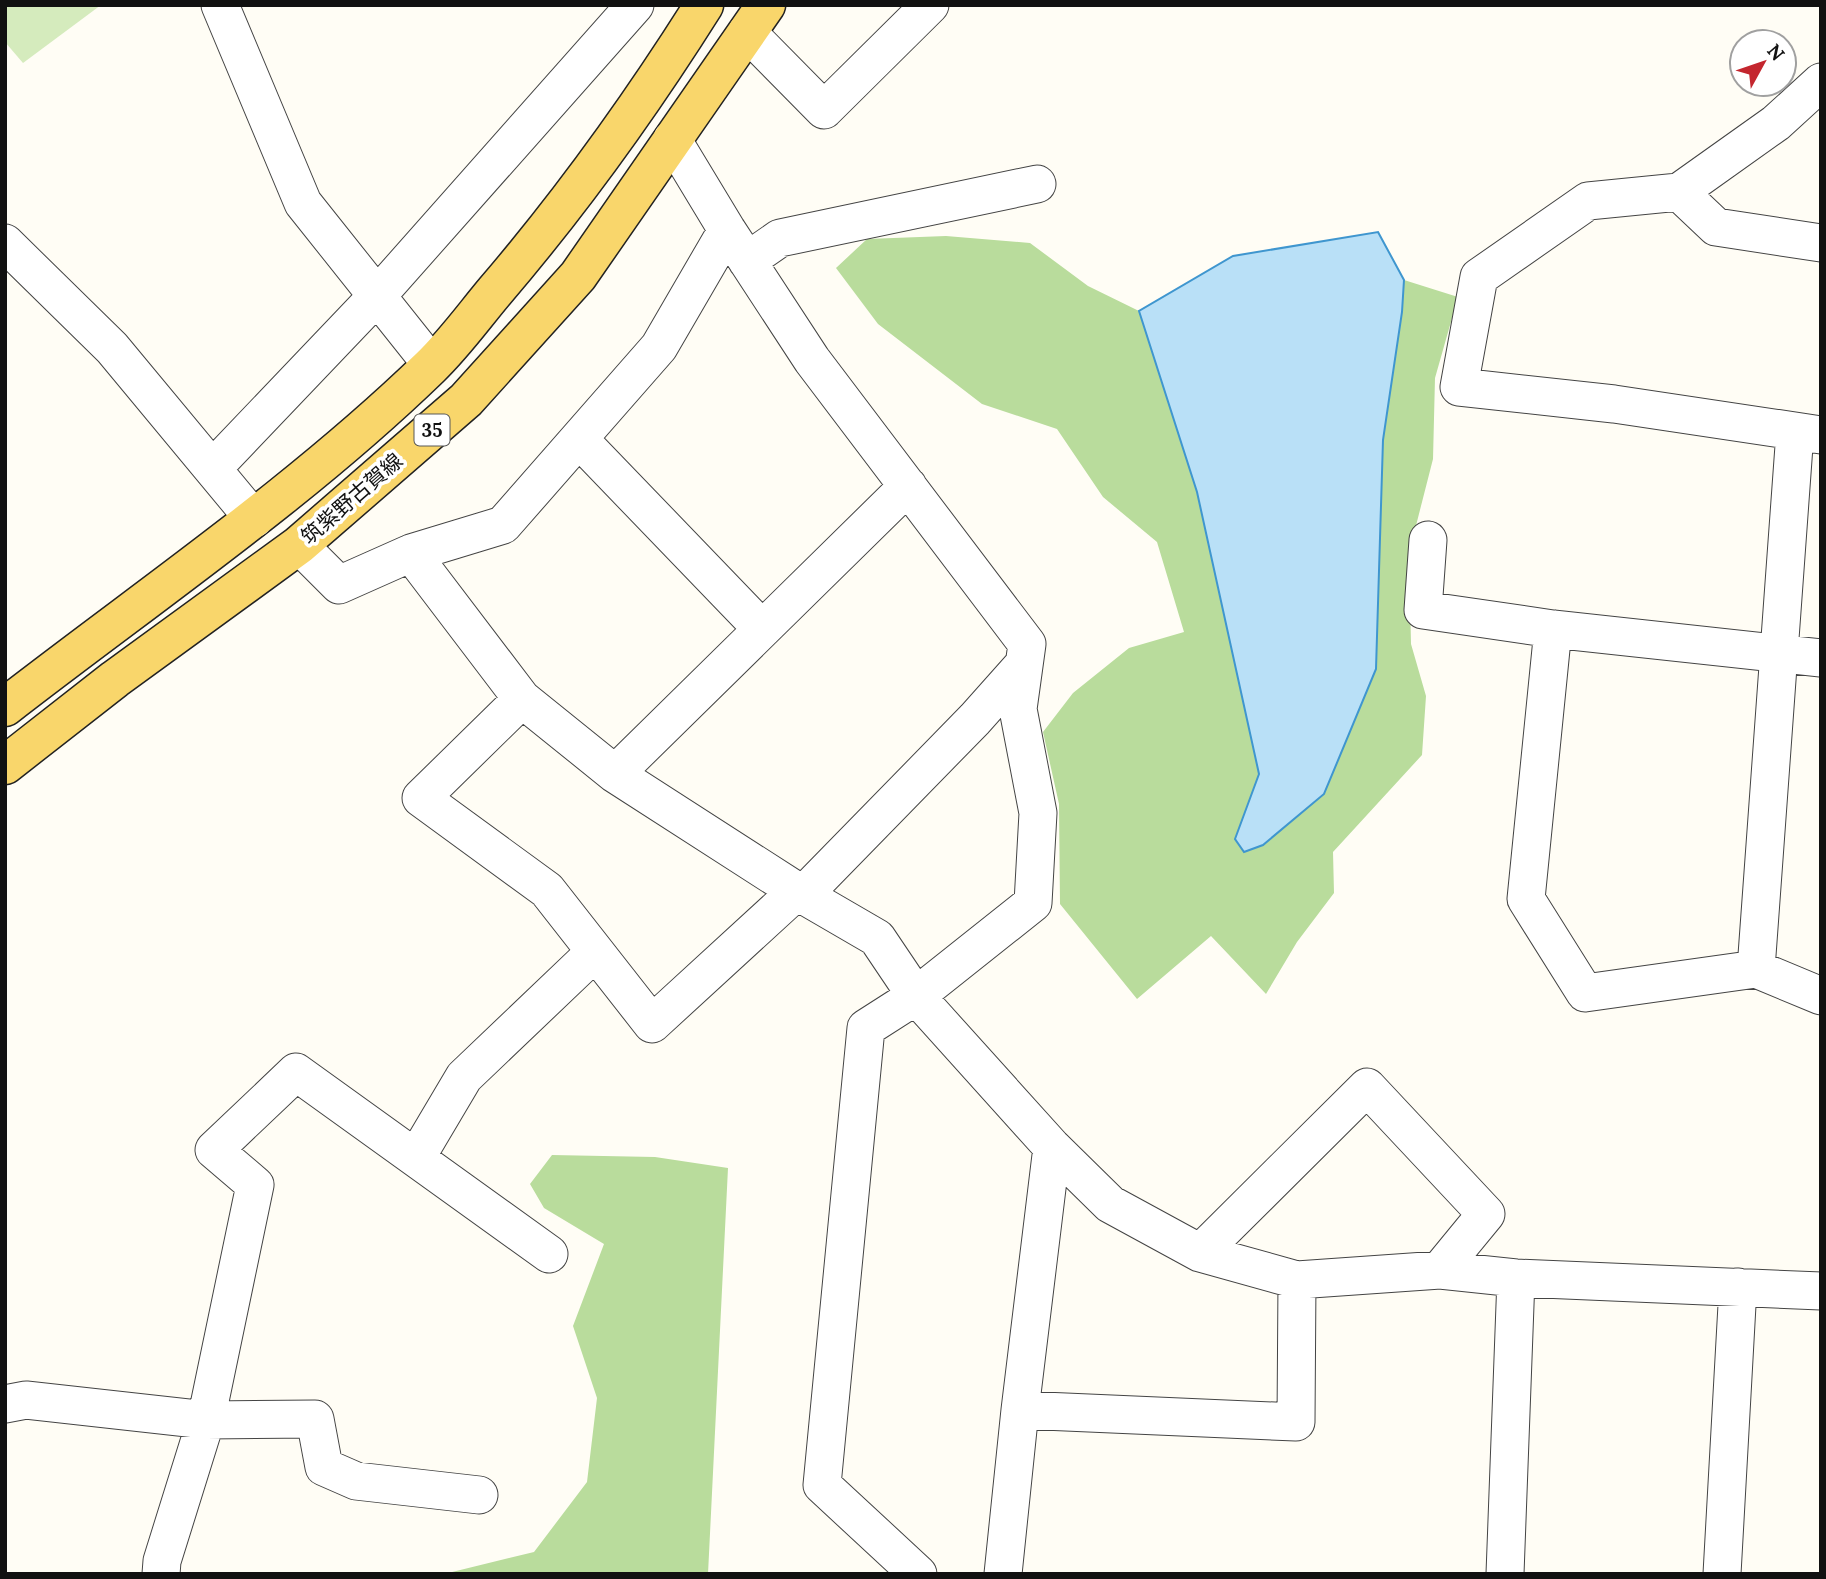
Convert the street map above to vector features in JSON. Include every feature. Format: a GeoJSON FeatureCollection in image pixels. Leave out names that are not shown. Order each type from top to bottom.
{"type":"FeatureCollection","features":[{"type":"Feature","properties":{"kind":"main road","name":"35"},"geometry":{"type":"LineString","coordinates":[[5,706],[254,519],[373,419],[432,365],[540,238],[654,85],[704,5]]}},
{"type":"Feature","properties":{"kind":"main road","name":"筑紫野古賀線"},"geometry":{"type":"LineString","coordinates":[[5,765],[115,679],[299,545],[466,400],[578,276],[757,19]]}},
{"type":"Feature","properties":{"kind":"street"},"geometry":{"type":"LineString","coordinates":[[220,5],[303,203],[432,365]]}},
{"type":"Feature","properties":{"kind":"street"},"geometry":{"type":"LineString","coordinates":[[213,468],[377,296],[635,5]]}},
{"type":"Feature","properties":{"kind":"street"},"geometry":{"type":"LineString","coordinates":[[757,19],[824,110],[930,5]]}},
{"type":"Feature","properties":{"kind":"street"},"geometry":{"type":"LineString","coordinates":[[1756,969],[1779,653],[1808,433],[1614,404],[1459,387],[1479,277],[1588,201],[1679,192],[1776,122],[1821,82]]}},
{"type":"Feature","properties":{"kind":"street"},"geometry":{"type":"LineString","coordinates":[[672,139],[727,230],[812,360],[1027,643],[1018,709],[1038,813],[1033,903],[916,996],[866,1028],[822,1485],[918,1574]]}},
{"type":"Feature","properties":{"kind":"street"},"geometry":{"type":"LineString","coordinates":[[747,261],[780,238],[1037,184]]}},
{"type":"Feature","properties":{"kind":"street"},"geometry":{"type":"LineString","coordinates":[[1679,192],[1716,228],[1821,243]]}},
{"type":"Feature","properties":{"kind":"street"},"geometry":{"type":"LineString","coordinates":[[299,545],[339,585],[411,553],[503,525],[659,347],[727,230]]}},
{"type":"Feature","properties":{"kind":"street"},"geometry":{"type":"LineString","coordinates":[[5,243],[111,348],[254,519]]}},
{"type":"Feature","properties":{"kind":"street"},"geometry":{"type":"LineString","coordinates":[[579,439],[762,629]]}},
{"type":"Feature","properties":{"kind":"street"},"geometry":{"type":"LineString","coordinates":[[615,775],[908,486]]}},
{"type":"Feature","properties":{"kind":"street"},"geometry":{"type":"LineString","coordinates":[[1428,540],[1423,610],[1553,629],[1821,658]]}},
{"type":"Feature","properties":{"kind":"street"},"geometry":{"type":"LineString","coordinates":[[411,553],[522,699],[615,775],[800,893],[877,938],[916,996],[1052,1147],[1110,1204],[1200,1253],[1297,1280],[1440,1270],[1516,1278],[1821,1291]]}},
{"type":"Feature","properties":{"kind":"street"},"geometry":{"type":"LineString","coordinates":[[1553,629],[1526,899],[1585,993],[1756,969],[1821,996]]}},
{"type":"Feature","properties":{"kind":"street"},"geometry":{"type":"LineString","coordinates":[[522,699],[422,798],[547,890],[652,1024],[800,893],[975,719],[1024,664]]}},
{"type":"Feature","properties":{"kind":"street"},"geometry":{"type":"LineString","coordinates":[[416,1158],[464,1077],[595,952]]}},
{"type":"Feature","properties":{"kind":"street"},"geometry":{"type":"LineString","coordinates":[[161,1574],[162,1561],[206,1420],[255,1185],[215,1150],[296,1072],[550,1254]]}},
{"type":"Feature","properties":{"kind":"street"},"geometry":{"type":"LineString","coordinates":[[1200,1253],[1367,1087],[1486,1214],[1440,1270]]}},
{"type":"Feature","properties":{"kind":"street"},"geometry":{"type":"LineString","coordinates":[[1003,1574],[1052,1147]]}},
{"type":"Feature","properties":{"kind":"street"},"geometry":{"type":"LineString","coordinates":[[1505,1574],[1516,1278]]}},
{"type":"Feature","properties":{"kind":"street"},"geometry":{"type":"LineString","coordinates":[[1020,1409],[1296,1422],[1297,1280]]}},
{"type":"Feature","properties":{"kind":"street"},"geometry":{"type":"LineString","coordinates":[[1722,1574],[1738,1287]]}},
{"type":"Feature","properties":{"kind":"street"},"geometry":{"type":"LineString","coordinates":[[5,1404],[26,1400],[206,1420],[315,1419],[324,1467],[356,1481],[479,1495]]}},
{"type":"Feature","properties":{"kind":"green space"},"geometry":{"type":"Polygon","coordinates":[[[5,5],[101,5],[23,63],[5,42],[5,5]]]}},
{"type":"Feature","properties":{"kind":"green space"},"geometry":{"type":"Polygon","coordinates":[[[946,236],[1030,243],[1088,286],[1139,311],[1197,492],[1259,775],[1235,839],[1244,852],[1383,439],[1402,312],[1404,280],[1458,297],[1435,378],[1433,459],[1409,553],[1411,644],[1426,696],[1422,755],[1333,852],[1334,893],[1297,942],[1266,994],[1211,936],[1137,999],[1060,904],[1059,804],[1043,732],[1073,693],[1129,648],[1184,632],[1157,542],[1103,497],[1057,429],[982,404],[878,324],[836,268],[867,239],[946,236]]]}},
{"type":"Feature","properties":{"kind":"green space"},"geometry":{"type":"Polygon","coordinates":[[[552,1155],[655,1157],[728,1168],[708,1574],[444,1574],[534,1552],[587,1482],[597,1398],[573,1326],[604,1244],[544,1208],[530,1184],[552,1155]]]}},
{"type":"Feature","properties":{"kind":"water"},"geometry":{"type":"Polygon","coordinates":[[[1378,232],[1404,280],[1402,312],[1383,440],[1376,669],[1324,794],[1263,845],[1244,852],[1235,839],[1259,774],[1197,492],[1139,311],[1233,256],[1378,232]]]}}]}
